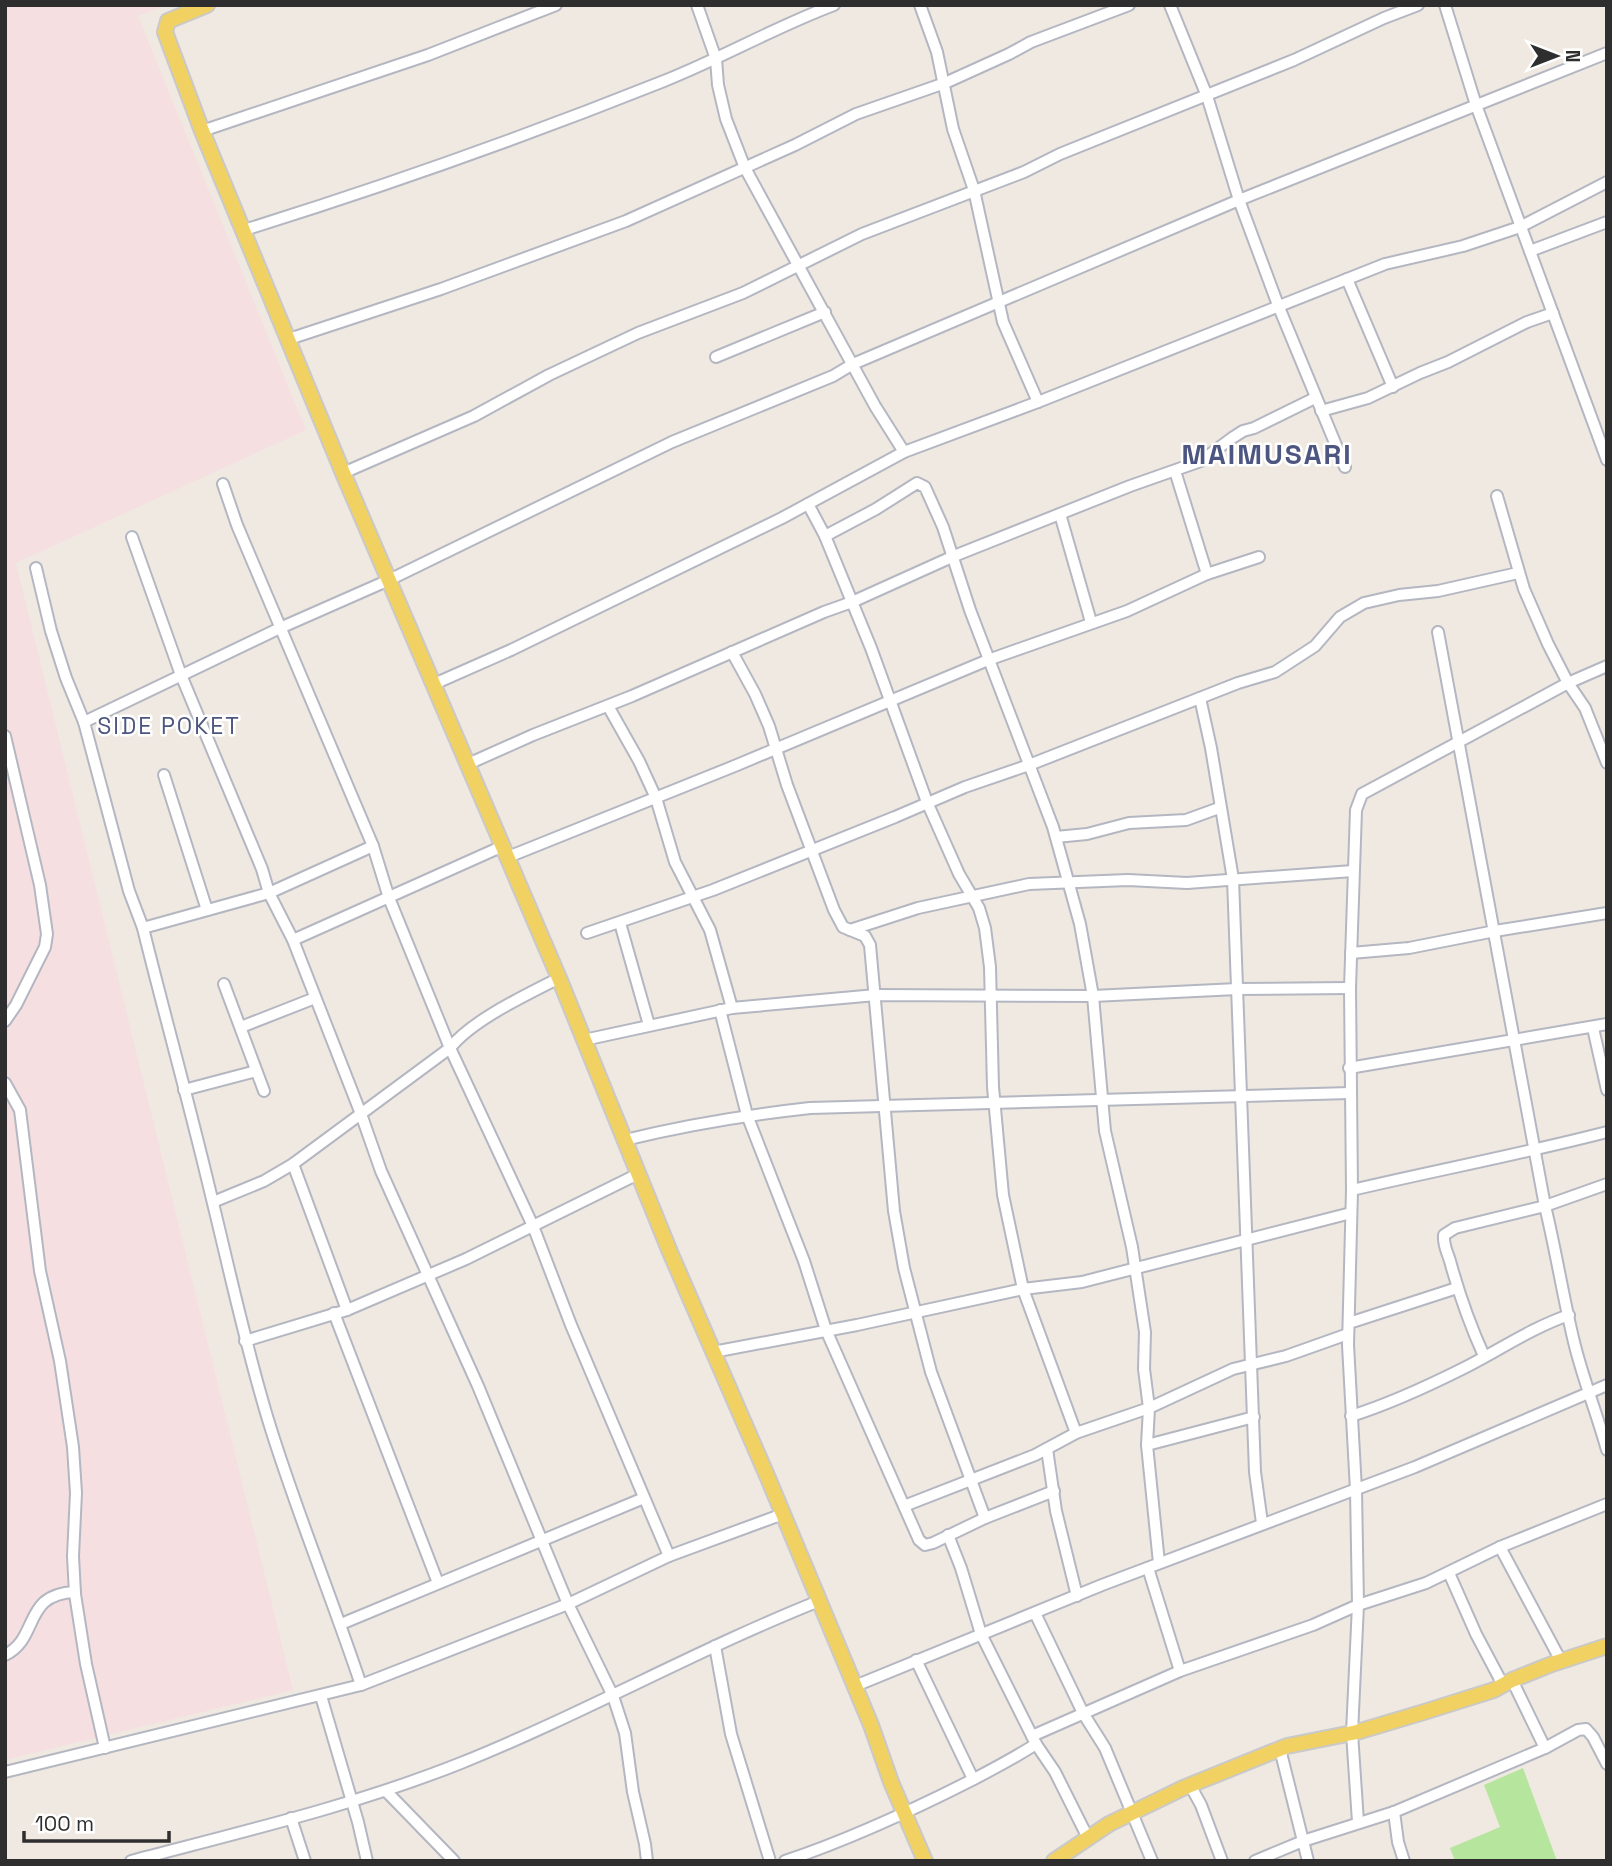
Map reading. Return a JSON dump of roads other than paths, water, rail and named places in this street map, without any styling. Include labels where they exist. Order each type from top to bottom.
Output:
[{"type":"main road","points":[[207,5],[168,21],[165,32],[202,131],[343,473],[559,978],[638,1174],[855,1686],[925,1861]]},
{"type":"main road","points":[[1054,1861],[1109,1824],[1133,1812],[1190,1785],[1280,1749],[1352,1733],[1494,1690],[1561,1661],[1607,1646]]},
{"type":"street","points":[[202,131],[428,55],[556,5]]},
{"type":"street","points":[[697,5],[716,59],[726,119],[745,168],[798,268],[904,452]]},
{"type":"street","points":[[244,230],[356,195],[526,134],[716,59],[780,26],[834,5]]},
{"type":"street","points":[[920,5],[937,52],[953,129],[974,190],[1003,322],[1038,402]]},
{"type":"street","points":[[289,339],[428,293],[626,221],[745,168],[856,114],[945,83],[1031,42],[1129,5]]},
{"type":"street","points":[[1170,5],[1207,96],[1239,200],[1278,305],[1345,467]]},
{"type":"street","points":[[343,473],[474,416],[549,375],[638,334],[743,293],[798,268],[863,234],[1014,176],[1060,154],[1294,60],[1418,5]]},
{"type":"street","points":[[1445,5],[1476,106],[1607,460]]},
{"type":"street","points":[[83,722],[280,628],[389,580],[672,442],[833,376],[853,364],[1239,200],[1607,53]]},
{"type":"street","points":[[434,684],[544,634],[808,504],[904,452],[1038,402],[1385,264],[1463,246],[1520,227],[1607,182]]},
{"type":"street","points":[[1530,251],[1607,222]]},
{"type":"street","points":[[1347,279],[1393,387]]},
{"type":"street","points":[[716,357],[825,312]]},
{"type":"street","points":[[1321,411],[1367,398],[1448,362],[1527,322],[1553,313]]},
{"type":"street","points":[[468,764],[824,611],[852,602],[954,556],[1130,486],[1201,461],[1243,431],[1315,398]]},
{"type":"street","points":[[1175,471],[1207,574]]},
{"type":"street","points":[[825,536],[917,483],[925,487],[954,556],[988,660],[1056,837],[1080,924],[1093,996],[1105,1131],[1136,1269],[1144,1332],[1144,1369],[1149,1408],[1147,1445],[1159,1563]]},
{"type":"street","points":[[223,485],[280,628],[322,721],[373,846],[389,898],[450,1048],[533,1226],[571,1325],[669,1556]]},
{"type":"street","points":[[1497,496],[1518,573],[1548,644],[1585,708],[1607,763]]},
{"type":"street","points":[[808,504],[825,536],[852,602],[927,802],[959,874],[979,908],[985,928],[990,967],[995,1102],[1003,1195],[1023,1289],[1076,1433]]},
{"type":"street","points":[[1059,514],[1091,622]]},
{"type":"street","points":[[132,537],[181,675],[262,869],[269,892],[293,940],[381,1171],[478,1386],[568,1604],[613,1696],[625,1733],[633,1792],[647,1861]]},
{"type":"street","points":[[293,940],[505,851],[656,797],[988,660],[1127,611],[1207,574],[1259,557]]},
{"type":"street","points":[[36,568],[55,643],[83,722],[129,891],[142,928],[213,1202],[245,1341],[270,1427],[311,1550],[341,1624],[361,1685]]},
{"type":"street","points":[[587,933],[692,898],[927,802],[1238,683],[1275,672],[1315,646],[1340,617],[1364,603],[1399,595],[1438,591],[1518,573]]},
{"type":"street","points":[[1438,632],[1545,1206],[1587,1392],[1607,1450]]},
{"type":"street","points":[[732,652],[755,694],[822,884],[839,921],[849,930],[865,936],[870,945],[894,1211],[914,1311],[931,1372],[985,1518]]},
{"type":"street","points":[[1358,1822],[1352,1733],[1358,1605],[1349,1328],[1352,1190],[1350,988],[1356,810],[1362,794],[1568,682],[1607,666]]},
{"type":"street","points":[[1199,698],[1233,879],[1255,1472],[1262,1523]]},
{"type":"street","points":[[608,706],[656,797],[675,862],[710,930],[732,1007]]},
{"type":"street","points":[[5,736],[40,885],[47,934],[45,947],[5,1021]]},
{"type":"street","points":[[164,775],[206,910]]},
{"type":"street","points":[[1056,837],[1087,834],[1129,823],[1186,820],[1219,808]]},
{"type":"street","points":[[142,928],[269,892],[373,846]]},
{"type":"street","points":[[849,930],[918,908],[1029,884],[1128,880],[1187,883],[1353,871]]},
{"type":"street","points":[[1351,953],[1409,948],[1495,930],[1607,913]]},
{"type":"street","points":[[620,922],[649,1025]]},
{"type":"street","points":[[213,1202],[264,1181],[293,1164],[450,1048],[461,1034],[559,978]]},
{"type":"street","points":[[224,984],[264,1091]]},
{"type":"street","points":[[584,1040],[732,1007],[876,995],[1093,996],[1237,989],[1350,988]]},
{"type":"street","points":[[241,1027],[315,998]]},
{"type":"street","points":[[720,1010],[747,1115],[804,1261],[826,1330],[919,1540],[925,1545],[1054,1491]]},
{"type":"street","points":[[1349,1068],[1607,1024]]},
{"type":"street","points":[[1592,1028],[1607,1090]]},
{"type":"street","points":[[184,1090],[256,1071]]},
{"type":"street","points":[[5,1083],[20,1110],[40,1271],[60,1361],[73,1447],[76,1493],[73,1556],[75,1592],[86,1664],[104,1748]]},
{"type":"street","points":[[625,1140],[747,1115],[810,1108],[1350,1093]]},
{"type":"street","points":[[1352,1190],[1429,1171],[1535,1151],[1607,1132]]},
{"type":"street","points":[[293,1164],[347,1310]]},
{"type":"street","points":[[245,1341],[347,1310],[533,1226],[638,1174]]},
{"type":"street","points":[[1484,1356],[1457,1288],[1443,1244],[1444,1235],[1472,1223],[1545,1206],[1607,1184]]},
{"type":"street","points":[[713,1352],[1023,1289],[1082,1282],[1351,1213]]},
{"type":"street","points":[[904,1506],[1047,1449],[1076,1433],[1149,1408],[1233,1369],[1286,1356],[1349,1328],[1457,1288]]},
{"type":"street","points":[[334,1313],[438,1583]]},
{"type":"street","points":[[1351,1416],[1391,1403],[1464,1368],[1547,1323],[1569,1315]]},
{"type":"street","points":[[855,1686],[1159,1563],[1356,1490],[1607,1385]]},
{"type":"street","points":[[1147,1445],[1254,1417]]},
{"type":"street","points":[[1047,1449],[1056,1511],[1077,1596]]},
{"type":"street","points":[[341,1624],[645,1498]]},
{"type":"street","points":[[785,1861],[870,1829],[952,1792],[1008,1763],[1034,1740],[1083,1713],[1180,1671],[1313,1625],[1358,1605],[1426,1583],[1500,1547],[1607,1504]]},
{"type":"street","points":[[5,1772],[361,1685],[568,1604],[669,1556],[783,1514]]},
{"type":"street","points":[[948,1535],[981,1634],[1034,1740],[1055,1772],[1088,1838]]},
{"type":"street","points":[[1500,1547],[1561,1661]]},
{"type":"street","points":[[1148,1568],[1180,1671]]},
{"type":"street","points":[[1449,1573],[1476,1634],[1508,1682],[1545,1748]]},
{"type":"street","points":[[5,1655],[15,1650],[36,1610],[48,1599],[59,1592],[75,1592]]},
{"type":"street","points":[[131,1861],[154,1858],[386,1791],[507,1744],[715,1646],[819,1601]]},
{"type":"street","points":[[1035,1612],[1083,1713],[1105,1748],[1152,1861]]},
{"type":"street","points":[[715,1646],[731,1734],[770,1861]]},
{"type":"street","points":[[916,1660],[973,1779]]},
{"type":"street","points":[[321,1696],[366,1861]]},
{"type":"street","points":[[1255,1861],[1303,1841],[1394,1812],[1545,1748],[1578,1730],[1586,1729],[1593,1737],[1607,1764]]},
{"type":"street","points":[[1280,1749],[1308,1861]]},
{"type":"street","points":[[1190,1785],[1201,1805],[1222,1861]]},
{"type":"street","points":[[386,1791],[454,1861]]},
{"type":"street","points":[[1394,1812],[1404,1861]]},
{"type":"street","points":[[292,1818],[305,1861]]},
{"type":"district","name":"MAIMUSARI","points":[[1267,454]]},
{"type":"district","name":"SIDE POKET","points":[[169,726]]}]
